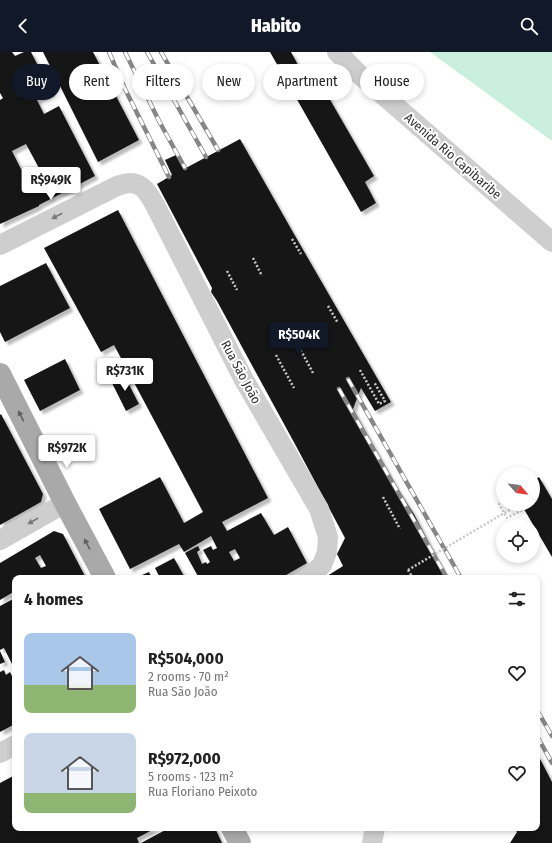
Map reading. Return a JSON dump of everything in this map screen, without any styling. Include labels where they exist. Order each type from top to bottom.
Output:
[{"type":"main road","points":[[0,374],[65,503],[103,575]]},
{"type":"main road","points":[[234,831],[240,843]]},
{"type":"street","name":"Avenida Rio Capibaribe","points":[[337,52],[360,75],[552,242]]},
{"type":"street","name":"Rua São João","points":[[0,245],[117,186],[130,183],[146,189],[243,378],[319,508],[328,537],[327,552],[322,565],[310,575]]},
{"type":"street","points":[[0,540],[65,503]]},
{"type":"street","points":[[0,753],[12,747]]},
{"type":"street","points":[[372,843],[374,831]]},
{"type":"path","points":[[292,239],[301,254]]},
{"type":"path","points":[[253,258],[262,276]]},
{"type":"path","points":[[227,272],[237,290]]},
{"type":"path","points":[[328,306],[338,323]]},
{"type":"path","points":[[297,343],[313,373]]},
{"type":"path","points":[[276,355],[294,388]]},
{"type":"path","points":[[360,370],[379,404],[385,401],[374,382]]},
{"type":"path","points":[[383,496],[400,529]]},
{"type":"path","points":[[503,511],[507,518],[520,511]]},
{"type":"path","points":[[411,575],[408,570],[505,511]]},
{"type":"shaded area","points":[[430,52],[552,52],[552,141]]},
{"type":"building","points":[[0,52],[12,52],[15,56],[24,52],[31,52],[37,64],[12,64],[12,100],[37,100],[44,114],[59,106],[95,176],[39,206],[0,224],[0,100],[3,98],[0,93]],"holes":[[[26,144],[47,183],[32,191],[12,151]]]},
{"type":"building","points":[[43,52],[93,52],[99,64],[69,64],[69,100],[118,100],[139,140],[98,162],[61,88],[61,64],[49,64]]},
{"type":"building","points":[[270,52],[291,52],[298,64],[277,64]]},
{"type":"building","points":[[297,100],[330,100],[374,176],[365,182],[376,203],[361,212]]},
{"type":"building","points":[[240,139],[391,402],[375,411],[361,388],[353,409],[397,488],[414,514],[445,575],[329,575],[343,566],[337,554],[345,538],[211,292],[212,288],[157,184],[172,175],[165,160],[176,155],[184,169]]},
{"type":"building","points":[[118,210],[268,498],[222,522],[227,531],[261,513],[274,535],[288,527],[307,563],[286,575],[197,575],[185,553],[198,546],[200,550],[197,552],[202,564],[206,562],[207,564],[210,562],[203,550],[211,546],[213,550],[217,548],[211,536],[184,552],[179,544],[130,569],[99,509],[160,477],[184,523],[203,512],[114,345],[101,352],[44,248]],"holes":[[[235,549],[240,558],[234,561],[229,552]]]},
{"type":"building","points":[[46,263],[70,308],[5,342],[0,332],[0,286]]},
{"type":"building","points":[[65,359],[80,390],[40,411],[24,380]]},
{"type":"building","points":[[123,373],[139,404],[126,411],[110,379]]},
{"type":"building","points":[[1,414],[43,494],[41,502],[0,525],[0,415]]},
{"type":"building","points":[[540,479],[552,499],[552,557],[540,536],[540,519],[530,519],[525,511],[540,511]]},
{"type":"building","points":[[54,531],[63,534],[84,575],[12,575],[12,593],[0,600],[0,563]],"holes":[[[40,555],[46,566],[41,568],[35,558]]]},
{"type":"building","points":[[174,558],[183,575],[158,575],[155,568]]},
{"type":"building","points":[[149,572],[150,575],[142,575]]},
{"type":"building","points":[[12,600],[12,664],[4,648],[0,650],[0,606]]},
{"type":"building","points":[[0,651],[5,662],[0,664]]},
{"type":"building","points":[[4,670],[6,675],[10,672],[12,676],[12,726],[0,732],[0,672]]},
{"type":"building","points":[[540,759],[552,782],[552,843],[510,843],[516,831],[540,831]]},
{"type":"building","points":[[12,777],[12,831],[150,831],[137,838],[139,843],[0,843],[0,783]]},
{"type":"building","points":[[163,831],[216,831],[222,843],[141,843]]},
{"type":"railway","points":[[109,52],[125,89],[169,177]]},
{"type":"railway","points":[[125,52],[159,121],[185,168]]},
{"type":"railway","points":[[147,52],[206,157]]},
{"type":"railway","points":[[161,52],[218,150]]},
{"type":"railway","points":[[348,379],[459,575]]},
{"type":"railway","points":[[339,389],[445,575]]},
{"type":"railway","points":[[540,715],[552,736]]},
{"type":"railway","points":[[540,741],[552,763]]}]
